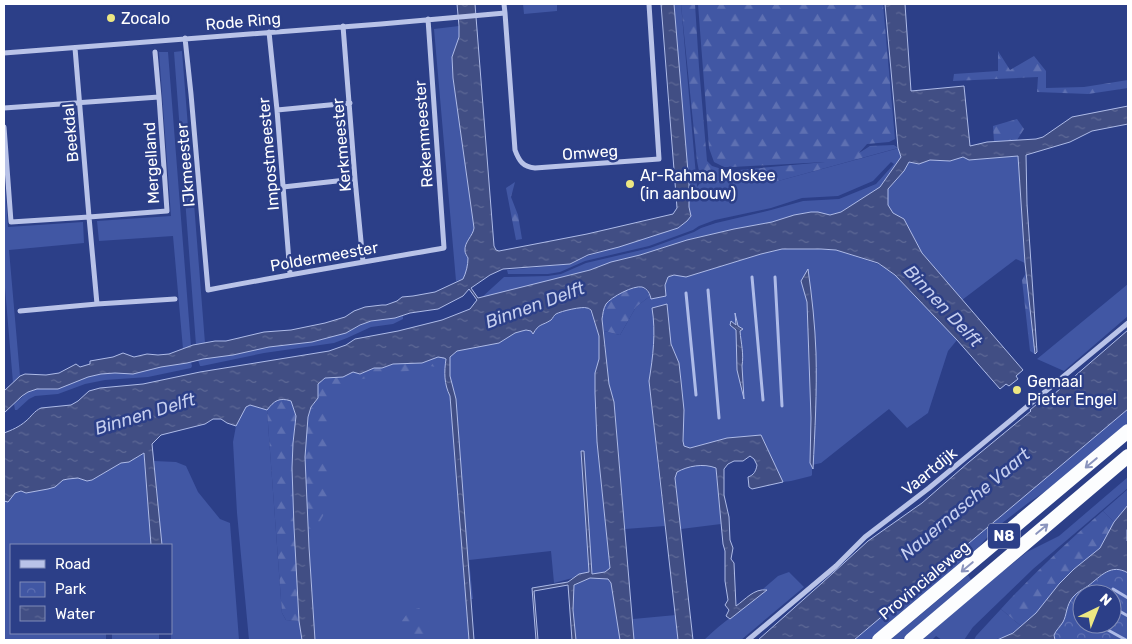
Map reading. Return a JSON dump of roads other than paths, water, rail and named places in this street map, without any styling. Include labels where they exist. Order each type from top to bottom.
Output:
[{"type":"highway","name":"Provincialeweg","points":[[879,640],[1128,431]]},
{"type":"highway","name":"N8","points":[[911,640],[1128,456]]},
{"type":"street","points":[[504,4],[505,12]]},
{"type":"street","name":"Omweg","points":[[505,12],[514,150],[521,163],[527,167],[535,168],[659,159],[649,4]]},
{"type":"street","name":"Rode Ring","points":[[4,53],[505,12]]},
{"type":"street","name":"Rekenmeester","points":[[428,19],[444,248]]},
{"type":"street","name":"Kerkmeester","points":[[344,26],[364,262]]},
{"type":"street","name":"Impostmeester","points":[[269,32],[290,274]]},
{"type":"street","name":"IJkmeester","points":[[185,38],[208,290]]},
{"type":"street","name":"Beekdal","points":[[75,48],[97,304]]},
{"type":"street","name":"Mergelland","points":[[89,216],[167,211],[155,52]]},
{"type":"street","name":"Mergelland","points":[[4,108],[159,97]]},
{"type":"street","points":[[277,110],[350,103]]},
{"type":"street","points":[[4,127],[11,222],[89,216]]},
{"type":"street","points":[[283,187],[356,179]]},
{"type":"street","name":"Poldermeester","points":[[208,290],[444,248]]},
{"type":"street","points":[[20,311],[175,299]]},
{"type":"street","name":"Vaartdijk","points":[[748,640],[836,566],[865,537],[929,488],[1128,323]]},
{"type":"water","name":"Binnen Delft","points":[[457,4],[475,4],[494,246],[496,250],[499,251],[587,234],[673,214],[677,208],[661,4],[674,4],[689,184],[691,216],[678,228],[588,255],[570,264],[503,269],[471,288],[478,298],[590,270],[687,240],[772,222],[794,215],[818,212],[830,215],[841,212],[880,187],[901,157],[898,148],[885,4],[905,4],[911,91],[964,86],[970,146],[987,142],[1036,139],[1043,137],[1072,117],[1128,106],[1128,124],[1092,131],[1070,142],[1026,155],[1027,204],[1037,352],[1035,354],[1025,263],[1018,156],[969,160],[963,157],[950,161],[930,160],[919,164],[909,162],[904,171],[888,189],[888,205],[893,213],[904,219],[922,253],[1023,370],[1016,376],[1018,379],[1009,386],[1006,384],[1000,389],[957,340],[895,275],[878,263],[836,250],[782,249],[686,277],[674,275],[668,277],[665,285],[666,296],[651,299],[647,290],[638,287],[623,292],[606,304],[602,319],[609,384],[614,402],[634,640],[620,640],[611,583],[608,579],[590,578],[574,585],[573,610],[576,640],[572,640],[568,585],[534,591],[538,640],[536,640],[532,588],[568,582],[579,574],[589,572],[581,451],[584,451],[592,574],[605,572],[610,568],[597,442],[595,373],[599,359],[599,336],[591,310],[588,308],[572,309],[556,314],[551,320],[539,326],[533,334],[531,331],[522,331],[499,343],[457,351],[450,357],[450,376],[456,399],[474,640],[469,640],[450,396],[445,373],[446,359],[444,358],[438,357],[422,363],[393,364],[382,368],[374,368],[360,374],[353,372],[343,377],[325,378],[318,384],[318,398],[311,407],[308,417],[305,457],[315,640],[302,640],[299,621],[292,468],[296,416],[291,401],[283,399],[277,401],[267,410],[250,405],[246,407],[236,426],[221,419],[213,419],[205,424],[161,435],[152,444],[162,544],[151,544],[144,453],[129,462],[121,463],[92,480],[87,481],[78,478],[63,480],[55,487],[26,493],[21,491],[15,493],[8,502],[4,501],[4,433],[21,425],[41,408],[71,405],[89,391],[100,388],[143,384],[200,372],[329,351],[346,345],[355,339],[442,320],[470,309],[477,300],[469,289],[463,296],[438,309],[371,321],[346,333],[312,342],[269,347],[133,374],[101,374],[58,389],[37,389],[22,396],[4,413],[4,391],[20,376],[25,374],[46,375],[59,373],[76,364],[80,367],[90,364],[90,361],[113,357],[123,353],[134,357],[147,354],[169,354],[193,345],[325,323],[345,317],[365,307],[386,305],[402,297],[435,292],[463,279],[468,261],[465,248],[474,228],[453,78],[452,57],[459,37]]},
{"type":"water","points":[[808,269],[816,353],[813,469],[810,463],[811,418],[807,302],[801,281]]},
{"type":"water","points":[[667,304],[671,344],[679,363],[684,410],[684,446],[690,448],[727,438],[761,435],[783,482],[752,489],[749,487],[748,477],[752,475],[757,465],[750,456],[743,461],[734,461],[728,464],[724,469],[724,495],[729,517],[730,540],[733,548],[731,559],[734,563],[736,606],[750,595],[758,591],[767,590],[730,619],[726,616],[729,610],[725,605],[728,600],[725,581],[725,551],[716,468],[696,466],[677,472],[675,478],[693,640],[678,640],[649,381],[654,344],[652,308]]},
{"type":"water","points":[[735,313],[738,326],[743,329],[740,331],[743,353],[744,399],[737,370],[736,330],[730,325],[731,321],[736,325]]},
{"type":"water","name":"Nauernasche Vaart","points":[[1128,330],[1128,409],[854,640],[758,640],[868,541],[922,503],[1037,404],[1053,395]]},
{"type":"water","points":[[1128,505],[1128,573],[1116,569],[1106,572],[1091,584],[1072,584],[1072,599],[1063,622],[1054,635],[1055,640],[997,640],[1013,633],[1036,613],[1059,584],[1100,548],[1114,522]]},
{"type":"waterway","points":[[752,277],[763,400]]},
{"type":"waterway","points":[[775,277],[782,406]]},
{"type":"waterway","points":[[708,290],[719,418]]},
{"type":"waterway","points":[[686,293],[696,395]]},
{"type":"waterway","points":[[1122,594],[1128,598]]},
{"type":"waterway","points":[[1122,613],[1128,616]]},
{"type":"waterway","points":[[1115,634],[1126,640]]},
{"type":"place","name":"Zocalo","points":[[111,18]]},
{"type":"place","name":"Ar-Rahma Moskee (in aanbouw)","points":[[630,184]]},
{"type":"place","name":"Gemaal Pieter Engel","points":[[1017,390]]}]
